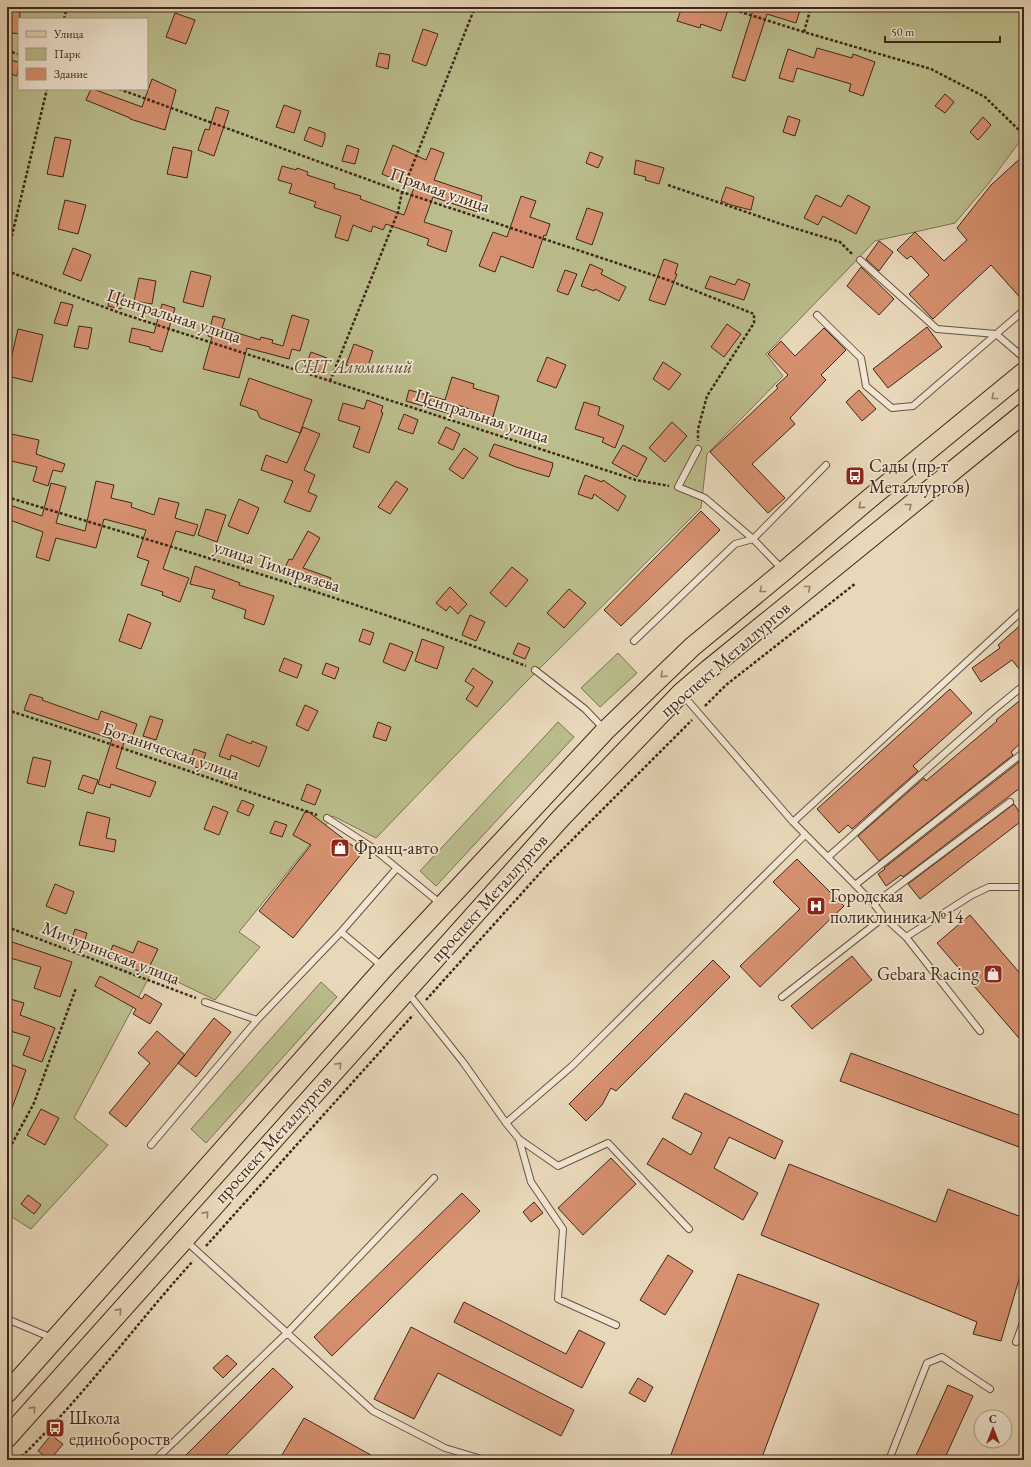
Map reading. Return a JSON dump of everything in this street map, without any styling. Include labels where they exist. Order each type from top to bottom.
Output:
[{"type":"main road","name":"проспект Металлургов","points":[[7,1393],[384,968],[605,731],[692,647],[1024,372]]},
{"type":"main road","name":"проспект Металлургов","points":[[7,1438],[560,819],[681,693],[1024,413]]},
{"type":"lane","points":[[860,260],[937,330],[996,334],[1024,358]]},
{"type":"lane","points":[[817,315],[861,358],[866,386],[892,408],[912,406],[1024,310]]},
{"type":"lane","points":[[698,449],[678,487],[705,498],[753,538],[784,572]]},
{"type":"lane","points":[[634,641],[735,544],[753,538],[826,465]]},
{"type":"lane","points":[[793,822],[1024,609]]},
{"type":"lane","points":[[535,670],[585,709],[605,731]]},
{"type":"lane","points":[[828,857],[1024,684]]},
{"type":"lane","points":[[681,693],[793,822],[874,904],[884,917],[906,937],[980,1031]]},
{"type":"lane","points":[[855,885],[1024,752]]},
{"type":"lane","points":[[874,904],[1010,802]]},
{"type":"lane","points":[[327,818],[370,846],[396,869],[442,905]]},
{"type":"lane","points":[[506,1123],[572,1066],[806,835]]},
{"type":"lane","points":[[151,1145],[257,1020],[342,932],[396,869]]},
{"type":"lane","points":[[906,937],[972,895],[989,887],[1019,887],[1024,889]]},
{"type":"lane","points":[[782,997],[884,917]]},
{"type":"lane","points":[[342,932],[384,968]]},
{"type":"lane","points":[[406,990],[463,1062],[519,1139],[558,1166],[608,1143],[689,1229]]},
{"type":"lane","points":[[205,1002],[257,1020]]},
{"type":"lane","points":[[519,1139],[531,1182],[563,1229],[558,1299],[616,1325]]},
{"type":"lane","points":[[155,1460],[287,1333],[434,1178]]},
{"type":"lane","points":[[184,1239],[373,1411],[444,1448],[484,1460]]},
{"type":"lane","points":[[7,1319],[56,1339]]},
{"type":"lane","points":[[1016,1342],[1024,1320]]},
{"type":"lane","points":[[889,1460],[927,1363],[942,1357],[990,1389]]},
{"type":"path","points":[[64,18],[67,7]]},
{"type":"path","points":[[330,381],[398,212],[402,192],[475,7]]},
{"type":"path","points":[[725,7],[931,69],[985,97],[1022,133]]},
{"type":"path","points":[[804,32],[811,7]]},
{"type":"path","points":[[7,51],[18,54]]},
{"type":"path","points":[[7,256],[47,90]]},
{"type":"path","name":"Прямая улица","points":[[122,90],[402,192],[668,280],[754,314],[754,323],[707,396],[698,429],[698,449]]},
{"type":"path","points":[[668,185],[784,225],[840,242],[860,260]]},
{"type":"path","name":"Центральная улица","points":[[7,271],[120,313],[636,480],[678,487]]},
{"type":"path","name":"улица Тимирязева","points":[[7,496],[288,583],[399,620],[535,670]]},
{"type":"path","name":"Ботаническая улица","points":[[7,710],[327,818]]},
{"type":"path","name":"Мичуринская улица","points":[[7,927],[205,1002]]},
{"type":"path","points":[[7,1153],[34,1103],[76,988]]},
{"type":"green space","name":"СНТ Алюминий","points":[[7,7],[1024,7],[1024,136],[989,183],[955,223],[875,241],[766,354],[783,376],[707,454],[701,508],[526,682],[376,838],[333,816],[239,932],[260,947],[215,1000],[153,970],[74,1118],[108,1145],[31,1229],[7,1214]]},
{"type":"green space","points":[[618,653],[637,673],[600,707],[581,688]]},
{"type":"green space","points":[[558,722],[574,737],[436,886],[420,871]]},
{"type":"green space","points":[[321,982],[337,997],[206,1143],[191,1129]]},
{"type":"building","points":[[682,7],[698,11],[698,7],[729,7],[721,31],[701,24],[700,28],[677,21]]},
{"type":"building","points":[[754,7],[801,7],[796,23],[767,14],[745,81],[732,77]]},
{"type":"building","points":[[7,9],[20,11],[20,18],[18,18],[18,34],[7,32]]},
{"type":"building","points":[[175,13],[195,20],[186,44],[166,37]]},
{"type":"building","points":[[423,29],[438,34],[426,66],[412,61]]},
{"type":"building","points":[[817,48],[852,58],[853,54],[875,62],[863,96],[849,91],[851,84],[797,68],[793,82],[779,78],[788,49],[814,58]]},
{"type":"building","points":[[379,53],[390,55],[388,69],[376,66]]},
{"type":"building","points":[[9,60],[18,62],[17,76],[7,73]]},
{"type":"building","points":[[152,79],[176,90],[165,130],[130,119],[86,100],[91,90],[96,90],[142,107]]},
{"type":"building","points":[[945,94],[954,102],[945,113],[935,106]]},
{"type":"building","points":[[284,105],[301,111],[294,133],[276,127]]},
{"type":"building","points":[[216,107],[229,111],[214,156],[198,150],[205,129],[209,130]]},
{"type":"building","points":[[788,116],[800,120],[795,136],[783,132]]},
{"type":"building","points":[[983,117],[991,125],[978,140],[970,132]]},
{"type":"building","points":[[309,127],[325,133],[322,147],[304,140]]},
{"type":"building","points":[[55,137],[71,140],[63,177],[47,174]]},
{"type":"building","points":[[347,145],[359,149],[355,164],[342,161]]},
{"type":"building","points":[[393,145],[426,160],[431,148],[444,153],[434,180],[482,196],[478,212],[433,197],[424,222],[452,231],[446,252],[427,245],[429,239],[386,224],[383,230],[373,226],[371,232],[353,225],[348,241],[335,237],[341,216],[314,207],[316,202],[289,193],[292,184],[278,180],[282,166],[296,170],[297,168],[308,172],[307,175],[335,184],[334,188],[361,196],[360,199],[404,215],[414,188],[382,174]]},
{"type":"building","points":[[173,147],[192,151],[187,178],[167,174]]},
{"type":"building","points":[[590,152],[603,157],[598,168],[586,163]]},
{"type":"building","points":[[1024,155],[1024,302],[991,265],[933,319],[909,294],[929,275],[911,256],[907,259],[897,250],[915,232],[944,261],[967,240],[957,228],[991,185]]},
{"type":"building","points":[[636,160],[664,168],[659,184],[645,180],[646,177],[634,174]]},
{"type":"building","points":[[726,187],[754,197],[751,210],[721,201]]},
{"type":"building","points":[[816,195],[841,207],[848,195],[870,207],[856,234],[823,216],[818,225],[804,218]]},
{"type":"building","points":[[521,196],[536,201],[530,217],[550,224],[546,236],[544,235],[533,268],[501,256],[495,272],[479,266],[493,232],[507,237]]},
{"type":"building","points":[[65,200],[86,205],[78,234],[58,229]]},
{"type":"building","points":[[587,208],[603,213],[592,245],[576,239]]},
{"type":"building","points":[[879,241],[893,252],[879,271],[866,259]]},
{"type":"building","points":[[73,248],[91,255],[81,281],[63,274]]},
{"type":"building","points":[[664,259],[678,264],[675,274],[677,274],[665,305],[649,300]]},
{"type":"building","points":[[590,264],[603,270],[601,274],[626,287],[619,301],[595,289],[594,291],[581,286]]},
{"type":"building","points":[[861,267],[894,299],[879,315],[847,286]]},
{"type":"building","points":[[565,270],[577,274],[568,295],[557,291]]},
{"type":"building","points":[[191,271],[211,276],[203,307],[183,302]]},
{"type":"building","points":[[710,276],[735,285],[738,279],[750,284],[744,300],[705,288]]},
{"type":"building","points":[[139,278],[156,281],[152,304],[134,301]]},
{"type":"building","points":[[111,290],[124,293],[121,309],[108,306]]},
{"type":"building","points":[[61,302],[73,305],[67,326],[54,323]]},
{"type":"building","points":[[162,304],[175,308],[162,352],[150,349],[150,347],[129,342],[132,328],[154,333]]},
{"type":"building","points":[[292,315],[309,320],[300,351],[292,349],[289,359],[247,348],[239,378],[203,369],[212,337],[208,336],[213,316],[225,319],[222,328],[260,340],[261,337],[273,340],[272,343],[283,346]]},
{"type":"building","points":[[727,324],[741,334],[724,357],[711,347]]},
{"type":"building","points":[[79,326],[92,328],[88,349],[74,347]]},
{"type":"building","points":[[927,327],[942,347],[888,388],[873,369]]},
{"type":"building","points":[[824,328],[846,350],[821,375],[826,380],[790,418],[795,424],[752,464],[785,498],[768,513],[710,452],[778,388],[776,386],[788,375],[768,354],[781,341],[795,356]]},
{"type":"building","points":[[18,329],[43,335],[32,382],[7,376]]},
{"type":"building","points":[[354,344],[373,351],[366,372],[346,365]]},
{"type":"building","points":[[311,352],[327,358],[322,373],[305,367]]},
{"type":"building","points":[[547,357],[566,365],[556,388],[537,381]]},
{"type":"building","points":[[663,362],[681,374],[669,390],[653,379]]},
{"type":"building","points":[[452,377],[474,384],[473,388],[499,396],[493,417],[458,405],[454,415],[406,401],[409,390],[445,400]]},
{"type":"building","points":[[249,378],[312,400],[300,433],[260,418],[257,411],[240,405]]},
{"type":"building","points":[[859,390],[876,409],[862,421],[846,402]]},
{"type":"building","points":[[367,400],[383,406],[381,412],[383,413],[369,453],[353,447],[360,427],[338,420],[343,403],[364,409]]},
{"type":"building","points":[[584,402],[600,407],[598,415],[624,426],[615,448],[602,442],[604,438],[575,429]]},
{"type":"building","points":[[404,414],[418,420],[413,434],[398,429]]},
{"type":"building","points":[[672,422],[687,436],[665,462],[649,448]]},
{"type":"building","points":[[303,427],[320,434],[304,470],[315,475],[308,492],[317,496],[310,512],[284,502],[293,481],[261,470],[266,455],[287,463]]},
{"type":"building","points":[[446,427],[460,434],[453,450],[438,443]]},
{"type":"building","points":[[7,433],[39,440],[36,454],[65,464],[62,472],[53,470],[48,486],[33,481],[37,467],[7,460]]},
{"type":"building","points":[[494,444],[553,463],[549,477],[516,467],[489,456]]},
{"type":"building","points":[[623,445],[647,458],[637,477],[612,463]]},
{"type":"building","points":[[464,448],[478,458],[463,479],[449,469]]},
{"type":"building","points":[[585,475],[602,482],[603,480],[626,496],[618,511],[594,494],[592,499],[578,494]]},
{"type":"building","points":[[96,481],[114,485],[111,498],[132,503],[131,507],[154,515],[159,498],[179,503],[175,518],[198,525],[194,536],[176,531],[163,569],[189,578],[180,602],[162,595],[163,592],[141,585],[149,561],[137,557],[146,530],[104,519],[96,548],[56,538],[49,561],[36,557],[43,532],[7,519],[7,504],[42,516],[51,483],[66,487],[56,523],[85,531]]},
{"type":"building","points":[[396,481],[408,489],[390,514],[378,507]]},
{"type":"building","points":[[239,499],[259,508],[248,534],[228,526]]},
{"type":"building","points":[[206,509],[226,515],[217,542],[198,535]]},
{"type":"building","points":[[701,511],[720,530],[621,626],[604,610]]},
{"type":"building","points":[[308,531],[320,538],[303,568],[331,578],[326,589],[282,574],[289,559],[292,560]]},
{"type":"building","points":[[195,566],[240,583],[239,585],[274,596],[264,625],[244,618],[246,610],[212,598],[215,590],[190,584]]},
{"type":"building","points":[[512,567],[528,580],[506,607],[490,593]]},
{"type":"building","points":[[450,587],[467,604],[458,614],[450,606],[446,611],[436,603]]},
{"type":"building","points":[[569,589],[586,603],[564,628],[547,613]]},
{"type":"building","points":[[128,614],[151,623],[141,649],[119,641]]},
{"type":"building","points":[[470,615],[485,622],[476,641],[462,635]]},
{"type":"building","points":[[1024,622],[1024,675],[1012,660],[981,682],[972,668],[1000,648],[998,645]]},
{"type":"building","points":[[363,629],[374,633],[370,645],[359,641]]},
{"type":"building","points":[[422,639],[444,647],[437,669],[415,661]]},
{"type":"building","points":[[390,643],[413,652],[405,671],[383,662]]},
{"type":"building","points":[[518,643],[530,648],[525,659],[513,654]]},
{"type":"building","points":[[284,658],[302,665],[297,678],[279,671]]},
{"type":"building","points":[[326,663],[339,668],[335,679],[322,674]]},
{"type":"building","points":[[473,668],[493,682],[477,707],[466,699],[474,687],[465,681]]},
{"type":"building","points":[[950,689],[972,713],[913,766],[918,771],[852,829],[848,825],[839,833],[817,809]]},
{"type":"building","points":[[30,694],[43,698],[42,700],[98,720],[101,711],[137,724],[130,744],[124,742],[116,768],[156,782],[150,797],[111,784],[110,788],[98,784],[112,739],[24,710]]},
{"type":"building","points":[[1024,697],[1024,740],[1011,752],[1013,755],[879,861],[858,836],[924,778],[926,781]]},
{"type":"building","points":[[305,705],[318,711],[308,731],[296,725]]},
{"type":"building","points":[[150,716],[163,720],[156,740],[143,736]]},
{"type":"building","points":[[378,722],[391,727],[386,741],[373,737]]},
{"type":"building","points":[[227,734],[251,744],[252,741],[267,747],[259,767],[231,755],[230,760],[219,756]]},
{"type":"building","points":[[194,749],[206,753],[200,769],[189,764]]},
{"type":"building","points":[[33,757],[51,761],[45,787],[27,783]]},
{"type":"building","points":[[1019,762],[1024,769],[1024,785],[903,877],[901,875],[886,886],[878,874],[885,869],[884,868]]},
{"type":"building","points":[[83,775],[98,780],[93,794],[78,789]]},
{"type":"building","points":[[307,784],[321,790],[315,805],[301,800]]},
{"type":"building","points":[[242,800],[254,805],[249,816],[237,811]]},
{"type":"building","points":[[1014,804],[1024,819],[920,899],[908,884]]},
{"type":"building","points":[[213,806],[228,812],[219,835],[204,829]]},
{"type":"building","points":[[306,810],[362,853],[293,938],[259,911],[311,845],[293,835]]},
{"type":"building","points":[[87,812],[110,818],[106,838],[116,840],[114,852],[79,845]]},
{"type":"building","points":[[275,821],[287,825],[282,837],[270,833]]},
{"type":"building","points":[[797,859],[844,906],[760,987],[740,966],[800,909],[773,882]]},
{"type":"building","points":[[55,884],[74,892],[66,914],[46,906]]},
{"type":"building","points":[[970,915],[1024,978],[1024,1044],[937,943]]},
{"type":"building","points":[[75,929],[87,933],[83,946],[71,941]]},
{"type":"building","points":[[9,941],[72,962],[60,997],[34,988],[41,967],[7,957]]},
{"type":"building","points":[[138,941],[158,949],[146,974],[108,958],[113,945],[133,953]]},
{"type":"building","points":[[852,956],[872,980],[812,1029],[791,1006]]},
{"type":"building","points":[[713,960],[730,977],[616,1091],[611,1088],[602,1105],[586,1121],[569,1104]]},
{"type":"building","points":[[100,976],[142,999],[145,994],[162,1004],[150,1024],[133,1014],[136,1009],[95,986]]},
{"type":"building","points":[[7,998],[24,1003],[20,1015],[55,1028],[42,1062],[23,1055],[30,1037],[7,1030]]},
{"type":"building","points":[[214,1018],[231,1032],[196,1077],[178,1063]]},
{"type":"building","points":[[157,1031],[185,1055],[126,1127],[109,1113],[150,1063],[138,1053]]},
{"type":"building","points":[[851,1053],[1024,1117],[1024,1133],[1019,1147],[840,1081]]},
{"type":"building","points":[[7,1063],[26,1070],[8,1119],[7,1119]]},
{"type":"building","points":[[685,1093],[783,1141],[775,1159],[729,1137],[714,1168],[758,1193],[743,1220],[647,1164],[663,1138],[691,1155],[702,1133],[672,1118]]},
{"type":"building","points":[[41,1109],[59,1118],[45,1145],[27,1135]]},
{"type":"building","points":[[611,1158],[636,1184],[583,1235],[558,1208]]},
{"type":"building","points":[[789,1164],[936,1222],[948,1189],[1024,1218],[1024,1262],[1001,1341],[973,1334],[977,1322],[761,1235]]},
{"type":"building","points":[[462,1193],[480,1211],[332,1356],[314,1337]]},
{"type":"building","points":[[28,1195],[41,1205],[34,1214],[21,1204]]},
{"type":"building","points":[[534,1202],[543,1213],[531,1222],[523,1212]]},
{"type":"building","points":[[668,1255],[693,1271],[665,1315],[640,1300]]},
{"type":"building","points":[[738,1274],[819,1304],[761,1460],[669,1460]]},
{"type":"building","points":[[464,1302],[566,1354],[579,1330],[605,1343],[582,1388],[454,1322]]},
{"type":"building","points":[[411,1327],[574,1410],[561,1436],[438,1373],[414,1419],[374,1399]]},
{"type":"building","points":[[227,1355],[237,1364],[223,1378],[213,1368]]},
{"type":"building","points":[[273,1368],[293,1387],[221,1460],[181,1460]]},
{"type":"building","points":[[638,1378],[653,1387],[645,1402],[629,1393]]},
{"type":"building","points":[[948,1385],[973,1396],[944,1460],[914,1460]]},
{"type":"building","points":[[304,1418],[380,1460],[279,1460]]},
{"type":"building","points":[[51,1435],[63,1444],[50,1460],[38,1451]]},
{"type":"place","name":"Сады (пр-т Металлургов)","points":[[855,476]]},
{"type":"place","name":"Франц-авто","points":[[340,848]]},
{"type":"place","name":"Городская поликлиника №14","points":[[816,906]]},
{"type":"place","name":"Gebara Racing","points":[[993,974]]},
{"type":"place","name":"Школа единобороств","points":[[55,1428]]}]
